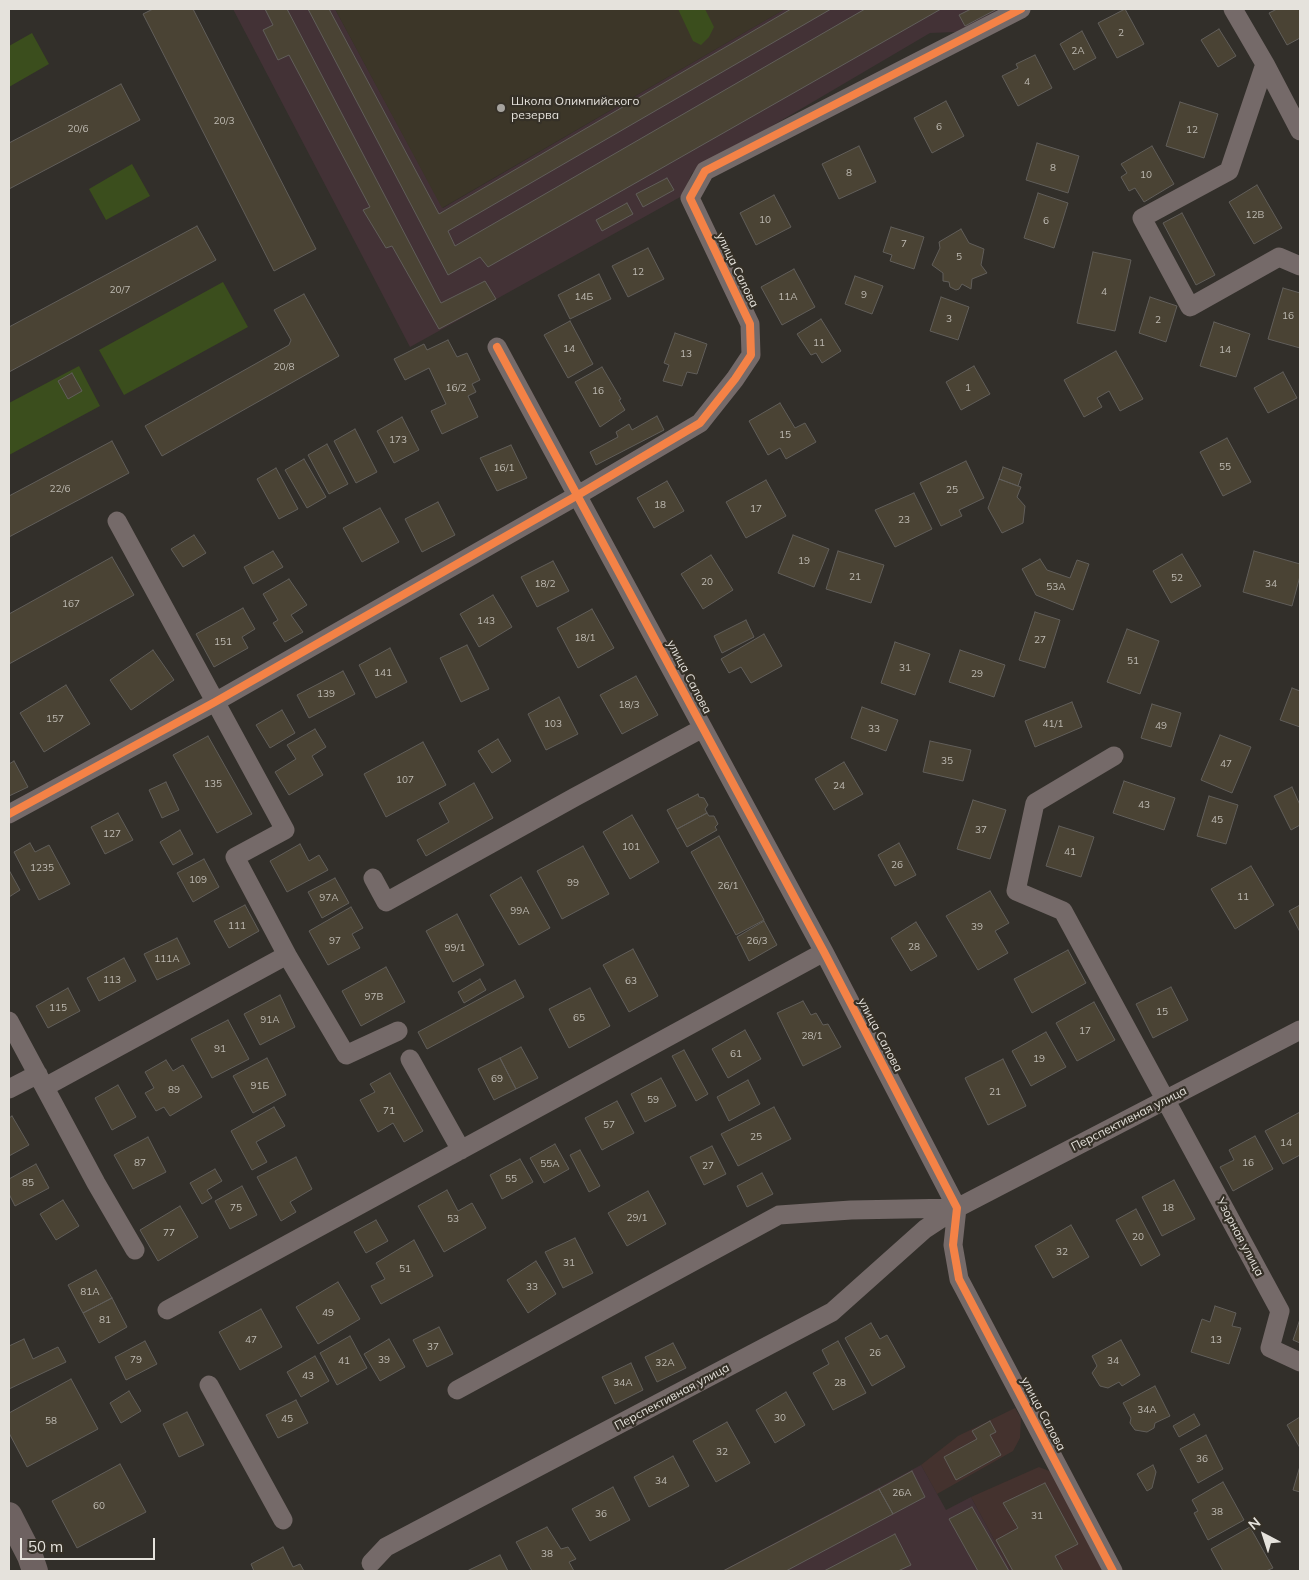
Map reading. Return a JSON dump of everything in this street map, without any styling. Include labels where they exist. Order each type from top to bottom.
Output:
[{"type":"street","name":"улица Салова","points":[[1021,9],[705,170],[690,198],[750,324],[751,355],[735,379],[700,423],[578,496],[824,952],[957,1208],[953,1245],[959,1279],[1113,1571]]},
{"type":"street","points":[[1233,9],[1265,64],[1300,131]]},
{"type":"street","points":[[1265,64],[1229,171],[1142,218],[1190,307],[1279,257],[1300,266]]},
{"type":"street","points":[[9,814],[215,702],[578,496],[497,347]]},
{"type":"street","points":[[117,521],[285,830],[235,857],[287,955],[346,1055],[398,1030]]},
{"type":"street","points":[[373,878],[386,902],[703,728]]},
{"type":"street","points":[[1114,756],[1035,803],[1016,890],[1063,911],[1166,1099]]},
{"type":"street","points":[[167,1310],[824,952]]},
{"type":"street","points":[[9,1089],[42,1080],[287,955]]},
{"type":"street","points":[[9,1021],[96,1183],[135,1250]]},
{"type":"street","name":"Перспективная улица","points":[[371,1563],[386,1547],[832,1312],[925,1230],[957,1208],[1300,1030]]},
{"type":"street","points":[[410,1059],[460,1150]]},
{"type":"street","name":"Узорная улица","points":[[1166,1099],[1280,1310],[1270,1348],[1300,1362]]},
{"type":"street","name":"Перспективная улица","points":[[457,1390],[780,1216],[851,1210],[957,1208]]},
{"type":"street","points":[[209,1386],[283,1520]]},
{"type":"street","points":[[9,1515],[30,1556],[35,1571]]},
{"type":"shaded area","points":[[233,9],[335,9],[443,208],[785,9],[1000,9],[956,32],[930,33],[692,173],[682,196],[410,347]]},
{"type":"shaded area","name":"Школа Олимпийского резерва","points":[[335,9],[785,9],[442,208]]},
{"type":"shaded area","points":[[1015,1408],[1021,1418],[1020,1438],[1013,1451],[937,1494],[921,1465],[958,1436]]},
{"type":"shaded area","points":[[921,1465],[946,1510],[971,1497],[1011,1571],[722,1571]]},
{"type":"shaded area","points":[[1039,1467],[1052,1472],[1106,1571],[1011,1571],[971,1497]]},
{"type":"green space","points":[[678,9],[705,9],[714,27],[709,37],[701,45],[693,41]]},
{"type":"green space","points":[[32,33],[49,64],[9,87],[9,46]]},
{"type":"green space","points":[[132,164],[150,196],[106,220],[89,189]]},
{"type":"green space","points":[[223,282],[248,327],[124,395],[99,350]]},
{"type":"green space","points":[[79,366],[100,406],[9,455],[9,403]]},
{"type":"building","points":[[153,9],[193,9],[316,249],[274,271],[143,14]]},
{"type":"building","points":[[265,9],[287,9],[441,303],[485,281],[496,299],[439,329],[392,246],[386,248],[363,210],[370,207],[289,55],[278,60],[263,30],[273,25]]},
{"type":"building","points":[[308,9],[329,9],[439,214],[791,9],[831,9],[448,231],[455,246],[865,9],[941,9],[488,267],[480,257],[448,275]]},
{"type":"building","points":[[971,9],[997,9],[965,26],[959,15]]},
{"type":"building","points":[[1125,9],[1144,44],[1117,58],[1098,23]]},
{"type":"building","points":[[1277,9],[1300,9],[1300,38],[1287,45],[1269,13]]},
{"type":"building","points":[[1219,29],[1236,56],[1218,67],[1201,40]]},
{"type":"building","points":[[1082,31],[1096,58],[1074,70],[1060,44]]},
{"type":"building","points":[[1035,55],[1052,88],[1018,106],[1002,76],[1018,68],[1016,64]]},
{"type":"building","points":[[121,84],[140,120],[9,189],[9,143]]},
{"type":"building","points":[[946,101],[964,136],[932,153],[914,118]]},
{"type":"building","points":[[1180,102],[1218,114],[1204,158],[1166,146]]},
{"type":"building","points":[[1037,143],[1079,156],[1068,193],[1026,180]]},
{"type":"building","points":[[859,146],[876,182],[839,199],[822,164]]},
{"type":"building","points":[[1152,146],[1174,184],[1144,202],[1135,188],[1129,191],[1121,177],[1127,173],[1121,164]]},
{"type":"building","points":[[667,178],[674,190],[643,207],[636,194]]},
{"type":"building","points":[[1257,185],[1282,228],[1254,244],[1229,202]]},
{"type":"building","points":[[1038,193],[1068,203],[1054,248],[1024,238]]},
{"type":"building","points":[[774,195],[791,227],[756,245],[740,213]]},
{"type":"building","points":[[627,203],[633,214],[602,231],[596,220]]},
{"type":"building","points":[[1182,213],[1215,275],[1196,285],[1163,223]]},
{"type":"building","points":[[197,226],[216,260],[9,372],[9,327]]},
{"type":"building","points":[[891,227],[924,237],[914,269],[890,261],[892,255],[883,252]]},
{"type":"building","points":[[961,229],[969,243],[984,249],[981,265],[987,273],[972,279],[971,289],[962,284],[956,290],[950,287],[949,282],[943,281],[943,273],[932,265],[940,248],[939,242]]},
{"type":"building","points":[[648,248],[664,279],[628,297],[612,266]]},
{"type":"building","points":[[1093,252],[1131,260],[1115,331],[1077,323]]},
{"type":"building","points":[[794,269],[815,307],[782,325],[761,287]]},
{"type":"building","points":[[599,274],[611,299],[570,319],[558,295]]},
{"type":"building","points":[[855,276],[883,286],[872,314],[845,304]]},
{"type":"building","points":[[1283,288],[1300,293],[1300,348],[1268,339]]},
{"type":"building","points":[[304,294],[339,356],[162,456],[145,426],[289,345],[291,340],[274,310]]},
{"type":"building","points":[[941,297],[969,307],[958,340],[930,331]]},
{"type":"building","points":[[1150,297],[1177,306],[1166,342],[1139,333]]},
{"type":"building","points":[[821,319],[841,351],[822,363],[816,353],[811,355],[797,334]]},
{"type":"building","points":[[570,321],[593,364],[568,378],[544,335]]},
{"type":"building","points":[[1214,322],[1250,334],[1236,377],[1200,366]]},
{"type":"building","points":[[675,333],[707,344],[697,374],[687,372],[682,386],[663,381],[669,365],[664,363]]},
{"type":"building","points":[[448,340],[457,357],[467,353],[480,380],[472,384],[476,392],[468,396],[478,417],[442,434],[431,411],[446,404],[429,368],[405,380],[394,359],[424,344],[427,350]]},
{"type":"building","points":[[1116,351],[1143,399],[1120,411],[1109,391],[1097,398],[1102,407],[1084,417],[1064,380]]},
{"type":"building","points":[[974,366],[990,394],[961,410],[946,382]]},
{"type":"building","points":[[602,367],[621,399],[619,400],[625,410],[600,427],[575,382]]},
{"type":"building","points":[[1283,372],[1297,398],[1268,413],[1254,388]]},
{"type":"building","points":[[72,373],[82,391],[68,399],[58,381]]},
{"type":"building","points":[[780,403],[795,428],[805,423],[816,442],[786,459],[780,448],[768,455],[749,421]]},
{"type":"building","points":[[657,416],[664,430],[596,465],[590,452],[618,437],[616,432],[629,424],[632,430]]},
{"type":"building","points":[[402,417],[419,450],[394,463],[377,431]]},
{"type":"building","points":[[355,429],[377,472],[356,483],[334,441]]},
{"type":"building","points":[[1227,438],[1251,482],[1223,496],[1200,452]]},
{"type":"building","points":[[112,441],[129,473],[9,537],[9,496]]},
{"type":"building","points":[[327,444],[348,484],[329,494],[308,455]]},
{"type":"building","points":[[511,445],[527,478],[497,491],[480,458]]},
{"type":"building","points":[[304,459],[326,497],[307,508],[285,470]]},
{"type":"building","points":[[966,461],[984,498],[959,510],[962,516],[941,526],[920,483]]},
{"type":"building","points":[[1003,467],[1022,474],[1018,486],[999,479]]},
{"type":"building","points":[[276,468],[298,509],[279,519],[257,479]]},
{"type":"building","points":[[999,479],[1021,487],[1017,497],[1025,506],[1023,523],[1002,533],[988,508]]},
{"type":"building","points":[[766,480],[786,516],[746,538],[726,502]]},
{"type":"building","points":[[667,481],[684,511],[654,528],[637,498]]},
{"type":"building","points":[[914,493],[932,529],[895,547],[875,510]]},
{"type":"building","points":[[438,502],[455,535],[422,552],[405,519]]},
{"type":"building","points":[[380,508],[399,542],[362,562],[343,528]]},
{"type":"building","points":[[194,535],[206,553],[183,567],[171,549]]},
{"type":"building","points":[[793,535],[829,549],[814,587],[778,573]]},
{"type":"building","points":[[273,551],[283,567],[253,584],[244,567]]},
{"type":"building","points":[[838,551],[884,565],[871,603],[826,589]]},
{"type":"building","points":[[1254,551],[1300,564],[1300,576],[1292,606],[1243,592]]},
{"type":"building","points":[[1182,554],[1201,586],[1171,603],[1153,571]]},
{"type":"building","points":[[711,555],[733,590],[703,609],[681,574]]},
{"type":"building","points":[[112,557],[134,595],[9,664],[9,614]]},
{"type":"building","points":[[1040,559],[1047,570],[1070,578],[1077,560],[1089,564],[1073,610],[1036,595],[1022,569]]},
{"type":"building","points":[[553,561],[569,591],[537,607],[521,577]]},
{"type":"building","points":[[289,579],[307,605],[291,615],[303,632],[285,642],[273,623],[278,620],[263,594]]},
{"type":"building","points":[[493,595],[512,627],[479,647],[460,614]]},
{"type":"building","points":[[243,608],[255,629],[242,637],[248,648],[214,667],[196,634]]},
{"type":"building","points":[[592,609],[614,648],[578,668],[557,628]]},
{"type":"building","points":[[1035,612],[1060,620],[1045,668],[1019,660]]},
{"type":"building","points":[[746,620],[754,637],[722,653],[714,636]]},
{"type":"building","points":[[1127,629],[1159,641],[1140,694],[1107,682]]},
{"type":"building","points":[[764,634],[782,666],[751,683],[741,667],[729,673],[721,659]]},
{"type":"building","points":[[895,642],[930,654],[915,695],[881,683]]},
{"type":"building","points":[[467,645],[489,689],[461,702],[440,658]]},
{"type":"building","points":[[390,648],[407,682],[376,698],[359,665]]},
{"type":"building","points":[[153,650],[174,680],[131,710],[110,680]]},
{"type":"building","points":[[960,650],[1005,665],[994,697],[949,682]]},
{"type":"building","points":[[343,671],[355,694],[309,718],[297,695]]},
{"type":"building","points":[[636,676],[658,715],[622,734],[600,695]]},
{"type":"building","points":[[66,685],[90,724],[44,752],[20,713]]},
{"type":"building","points":[[1292,688],[1300,691],[1300,727],[1280,720]]},
{"type":"building","points":[[559,697],[578,734],[546,750],[528,714]]},
{"type":"building","points":[[1072,702],[1082,727],[1035,747],[1025,721]]},
{"type":"building","points":[[1152,704],[1181,713],[1171,747],[1141,738]]},
{"type":"building","points":[[862,707],[898,720],[886,751],[851,738]]},
{"type":"building","points":[[282,710],[295,733],[270,748],[256,725]]},
{"type":"building","points":[[315,729],[326,747],[312,756],[323,775],[289,795],[275,772],[296,759],[287,745]]},
{"type":"building","points":[[1220,735],[1251,747],[1232,793],[1201,780]]},
{"type":"building","points":[[208,736],[252,814],[217,833],[173,755]]},
{"type":"building","points":[[498,739],[511,761],[492,773],[478,751]]},
{"type":"building","points":[[930,741],[971,750],[963,781],[923,772]]},
{"type":"building","points":[[423,742],[446,785],[386,817],[364,774]]},
{"type":"building","points":[[14,761],[28,787],[9,796],[9,764]]},
{"type":"building","points":[[844,762],[863,794],[834,810],[815,779]]},
{"type":"building","points":[[1124,781],[1175,798],[1164,830],[1113,813]]},
{"type":"building","points":[[166,782],[179,810],[162,818],[149,790]]},
{"type":"building","points":[[474,783],[493,818],[426,856],[417,840],[449,822],[439,803]]},
{"type":"building","points":[[1292,787],[1300,805],[1300,825],[1291,830],[1274,796]]},
{"type":"building","points":[[698,794],[699,797],[704,798],[708,805],[705,809],[707,813],[677,829],[667,810]]},
{"type":"building","points":[[1209,796],[1238,805],[1226,844],[1197,836]]},
{"type":"building","points":[[973,800],[1006,810],[990,859],[957,849]]},
{"type":"building","points":[[118,813],[133,840],[105,854],[91,827]]},
{"type":"building","points":[[707,813],[709,816],[714,816],[718,824],[715,827],[717,830],[687,847],[677,829]]},
{"type":"building","points":[[632,815],[659,862],[630,879],[603,832]]},
{"type":"building","points":[[1059,826],[1094,837],[1081,877],[1046,866]]},
{"type":"building","points":[[180,830],[193,854],[173,865],[160,842]]},
{"type":"building","points":[[719,836],[764,920],[736,935],[691,852]]},
{"type":"building","points":[[30,843],[35,852],[49,845],[70,884],[39,900],[14,852]]},
{"type":"building","points":[[899,843],[916,875],[895,886],[878,855]]},
{"type":"building","points":[[300,844],[309,861],[319,855],[328,870],[287,892],[270,861]]},
{"type":"building","points":[[583,846],[609,894],[562,919],[537,871]]},
{"type":"building","points":[[204,859],[219,887],[193,902],[177,873]]},
{"type":"building","points":[[1251,866],[1274,905],[1235,929],[1211,889]]},
{"type":"building","points":[[9,870],[20,890],[9,897]]},
{"type":"building","points":[[521,877],[550,928],[519,945],[490,895]]},
{"type":"building","points":[[335,878],[349,903],[322,918],[308,892]]},
{"type":"building","points":[[990,891],[1009,923],[995,931],[1008,953],[978,970],[946,916]]},
{"type":"building","points":[[245,905],[259,931],[229,948],[214,921]]},
{"type":"building","points":[[1300,905],[1300,932],[1289,911]]},
{"type":"building","points":[[351,907],[363,928],[352,934],[360,948],[328,965],[309,931]]},
{"type":"building","points":[[457,914],[484,965],[453,982],[426,931]]},
{"type":"building","points":[[764,921],[777,945],[749,961],[737,937]]},
{"type":"building","points":[[916,922],[937,956],[911,971],[891,938]]},
{"type":"building","points":[[177,938],[190,964],[157,980],[144,954]]},
{"type":"building","points":[[633,949],[658,996],[629,1012],[603,965]]},
{"type":"building","points":[[1068,950],[1086,983],[1032,1013],[1014,979]]},
{"type":"building","points":[[124,958],[136,981],[99,1001],[87,978]]},
{"type":"building","points":[[386,967],[405,1002],[361,1026],[342,991]]},
{"type":"building","points":[[480,979],[486,990],[464,1003],[458,992]]},
{"type":"building","points":[[515,980],[524,997],[427,1049],[418,1032]]},
{"type":"building","points":[[1171,987],[1188,1020],[1153,1038],[1136,1004]]},
{"type":"building","points":[[68,988],[80,1011],[48,1028],[36,1006]]},
{"type":"building","points":[[590,988],[610,1026],[569,1048],[549,1009]]},
{"type":"building","points":[[280,995],[295,1027],[260,1045],[244,1014]]},
{"type":"building","points":[[803,1001],[811,1015],[816,1013],[823,1025],[828,1024],[841,1047],[803,1066],[777,1013]]},
{"type":"building","points":[[1094,1002],[1115,1040],[1077,1061],[1056,1023]]},
{"type":"building","points":[[228,1020],[249,1059],[212,1078],[191,1039]]},
{"type":"building","points":[[745,1030],[761,1059],[728,1078],[712,1049]]},
{"type":"building","points":[[1046,1032],[1066,1067],[1031,1086],[1012,1051]]},
{"type":"building","points":[[521,1047],[538,1078],[516,1089],[500,1058]]},
{"type":"building","points":[[684,1050],[708,1094],[696,1101],[672,1056]]},
{"type":"building","points":[[267,1058],[286,1095],[253,1113],[233,1076]]},
{"type":"building","points":[[500,1058],[516,1089],[494,1100],[478,1069]]},
{"type":"building","points":[[1003,1059],[1026,1106],[988,1125],[965,1078]]},
{"type":"building","points":[[166,1060],[173,1071],[183,1065],[202,1097],[170,1116],[164,1107],[156,1111],[145,1093],[154,1088],[145,1072]]},
{"type":"building","points":[[390,1073],[423,1131],[404,1142],[393,1123],[378,1132],[360,1100],[375,1092],[370,1084]]},
{"type":"building","points":[[661,1078],[676,1106],[645,1122],[631,1094]]},
{"type":"building","points":[[748,1080],[760,1104],[729,1121],[717,1097]]},
{"type":"building","points":[[118,1085],[136,1117],[112,1130],[95,1098]]},
{"type":"building","points":[[617,1101],[634,1133],[602,1150],[585,1118]]},
{"type":"building","points":[[274,1107],[285,1126],[256,1142],[267,1162],[252,1170],[231,1131]]},
{"type":"building","points":[[774,1107],[791,1139],[738,1166],[721,1134]]},
{"type":"building","points":[[1300,1112],[1300,1155],[1283,1164],[1265,1131]]},
{"type":"building","points":[[12,1116],[29,1145],[9,1156],[9,1118]]},
{"type":"building","points":[[1255,1136],[1273,1169],[1233,1191],[1220,1167],[1234,1160],[1229,1150]]},
{"type":"building","points":[[148,1137],[166,1172],[133,1189],[114,1155]]},
{"type":"building","points":[[555,1144],[569,1169],[544,1183],[530,1158]]},
{"type":"building","points":[[712,1146],[726,1174],[704,1185],[690,1157]]},
{"type":"building","points":[[580,1150],[600,1186],[589,1192],[570,1155]]},
{"type":"building","points":[[296,1157],[312,1189],[290,1202],[296,1212],[281,1221],[257,1177]]},
{"type":"building","points":[[520,1159],[533,1182],[502,1199],[490,1175]]},
{"type":"building","points":[[36,1164],[49,1188],[15,1206],[9,1194],[9,1179]]},
{"type":"building","points":[[215,1169],[222,1181],[207,1190],[212,1198],[202,1204],[190,1183]]},
{"type":"building","points":[[762,1173],[773,1194],[747,1207],[737,1186]]},
{"type":"building","points":[[1174,1180],[1195,1219],[1162,1236],[1142,1197]]},
{"type":"building","points":[[242,1186],[257,1215],[230,1229],[215,1201]]},
{"type":"building","points":[[447,1190],[458,1211],[472,1203],[486,1228],[444,1252],[418,1206]]},
{"type":"building","points":[[648,1191],[666,1224],[627,1246],[608,1213]]},
{"type":"building","points":[[63,1200],[79,1226],[56,1240],[40,1214]]},
{"type":"building","points":[[180,1206],[198,1237],[158,1261],[140,1230]]},
{"type":"building","points":[[1136,1209],[1160,1255],[1141,1266],[1116,1220]]},
{"type":"building","points":[[376,1220],[388,1241],[366,1253],[354,1232]]},
{"type":"building","points":[[1071,1225],[1089,1257],[1053,1278],[1035,1246]]},
{"type":"building","points":[[575,1238],[593,1273],[563,1288],[545,1252]]},
{"type":"building","points":[[414,1240],[433,1276],[381,1304],[371,1286],[385,1279],[376,1263]]},
{"type":"building","points":[[536,1261],[556,1294],[528,1313],[507,1280]]},
{"type":"building","points":[[96,1270],[112,1298],[83,1313],[68,1285]]},
{"type":"building","points":[[338,1282],[360,1319],[318,1344],[296,1307]]},
{"type":"building","points":[[112,1298],[127,1327],[99,1343],[83,1313]]},
{"type":"building","points":[[1215,1306],[1236,1313],[1232,1326],[1241,1328],[1229,1364],[1191,1352],[1202,1319],[1210,1322]]},
{"type":"building","points":[[261,1309],[282,1347],[240,1370],[219,1332]]},
{"type":"building","points":[[1300,1319],[1300,1343],[1293,1340]]},
{"type":"building","points":[[871,1323],[880,1339],[887,1335],[905,1367],[872,1386],[845,1338]]},
{"type":"building","points":[[439,1327],[453,1354],[427,1367],[413,1340]]},
{"type":"building","points":[[350,1336],[367,1368],[337,1385],[320,1353]]},
{"type":"building","points":[[24,1339],[33,1359],[58,1347],[66,1362],[9,1389],[9,1346]]},
{"type":"building","points":[[389,1339],[405,1367],[380,1381],[364,1354]]},
{"type":"building","points":[[1121,1340],[1140,1375],[1122,1386],[1119,1382],[1108,1388],[1100,1386],[1092,1373],[1097,1366],[1092,1356]]},
{"type":"building","points":[[145,1341],[157,1364],[126,1380],[115,1357]]},
{"type":"building","points":[[838,1341],[866,1393],[833,1410],[813,1373],[829,1364],[822,1350]]},
{"type":"building","points":[[673,1343],[686,1368],[657,1382],[645,1357]]},
{"type":"building","points":[[315,1356],[329,1381],[301,1397],[287,1372]]},
{"type":"building","points":[[631,1363],[643,1390],[615,1404],[602,1377]]},
{"type":"building","points":[[71,1379],[98,1429],[27,1467],[9,1433],[9,1413]]},
{"type":"building","points":[[1155,1386],[1170,1416],[1155,1423],[1154,1428],[1147,1432],[1135,1430],[1130,1423],[1131,1418],[1123,1403]]},
{"type":"building","points":[[129,1391],[141,1411],[121,1423],[110,1403]]},
{"type":"building","points":[[786,1392],[805,1425],[775,1443],[756,1410]]},
{"type":"building","points":[[296,1400],[308,1423],[278,1438],[266,1415]]},
{"type":"building","points":[[187,1412],[204,1445],[179,1457],[163,1424]]},
{"type":"building","points":[[1194,1414],[1200,1425],[1179,1437],[1173,1426]]},
{"type":"building","points":[[1300,1417],[1300,1448],[1287,1425]]},
{"type":"building","points":[[990,1421],[996,1432],[990,1435],[1001,1455],[956,1480],[944,1457],[977,1439],[972,1431]]},
{"type":"building","points":[[727,1422],[750,1463],[716,1482],[693,1441]]},
{"type":"building","points":[[1206,1435],[1223,1469],[1198,1483],[1180,1449]]},
{"type":"building","points":[[673,1456],[689,1486],[649,1507],[634,1477]]},
{"type":"building","points":[[120,1464],[146,1512],[77,1548],[52,1501]]},
{"type":"building","points":[[1153,1465],[1156,1472],[1152,1488],[1147,1491],[1137,1474]]},
{"type":"building","points":[[1300,1466],[1300,1492],[1293,1490]]},
{"type":"building","points":[[912,1471],[925,1497],[893,1514],[879,1489]]},
{"type":"building","points":[[1223,1482],[1244,1520],[1208,1540],[1194,1513],[1198,1511],[1192,1500]]},
{"type":"building","points":[[1045,1483],[1078,1544],[1055,1556],[1063,1571],[1013,1571],[996,1540],[1018,1528],[1003,1503]]},
{"type":"building","points":[[613,1487],[630,1520],[590,1541],[572,1509]]},
{"type":"building","points":[[879,1489],[893,1514],[786,1571],[723,1571]]},
{"type":"building","points":[[972,1507],[1009,1571],[978,1571],[949,1519]]},
{"type":"building","points":[[547,1527],[561,1549],[568,1547],[576,1559],[569,1562],[574,1571],[532,1571],[516,1542]]},
{"type":"building","points":[[1250,1527],[1273,1568],[1266,1571],[1223,1571],[1211,1549]]},
{"type":"building","points":[[895,1534],[911,1565],[898,1571],[824,1571]]},
{"type":"building","points":[[283,1547],[293,1567],[300,1564],[304,1571],[254,1571],[251,1564]]},
{"type":"building","points":[[500,1555],[508,1571],[467,1571]]},
{"type":"cycle path","points":[[9,814],[215,702],[578,495],[700,423],[735,379],[751,355],[750,324],[690,198],[705,171],[1021,9]]},
{"type":"cycle path","points":[[497,347],[824,952],[957,1208],[953,1245],[959,1279],[1113,1571]]},
{"type":"place","name":"Школа Олимпийского резерва","points":[[501,108]]}]
